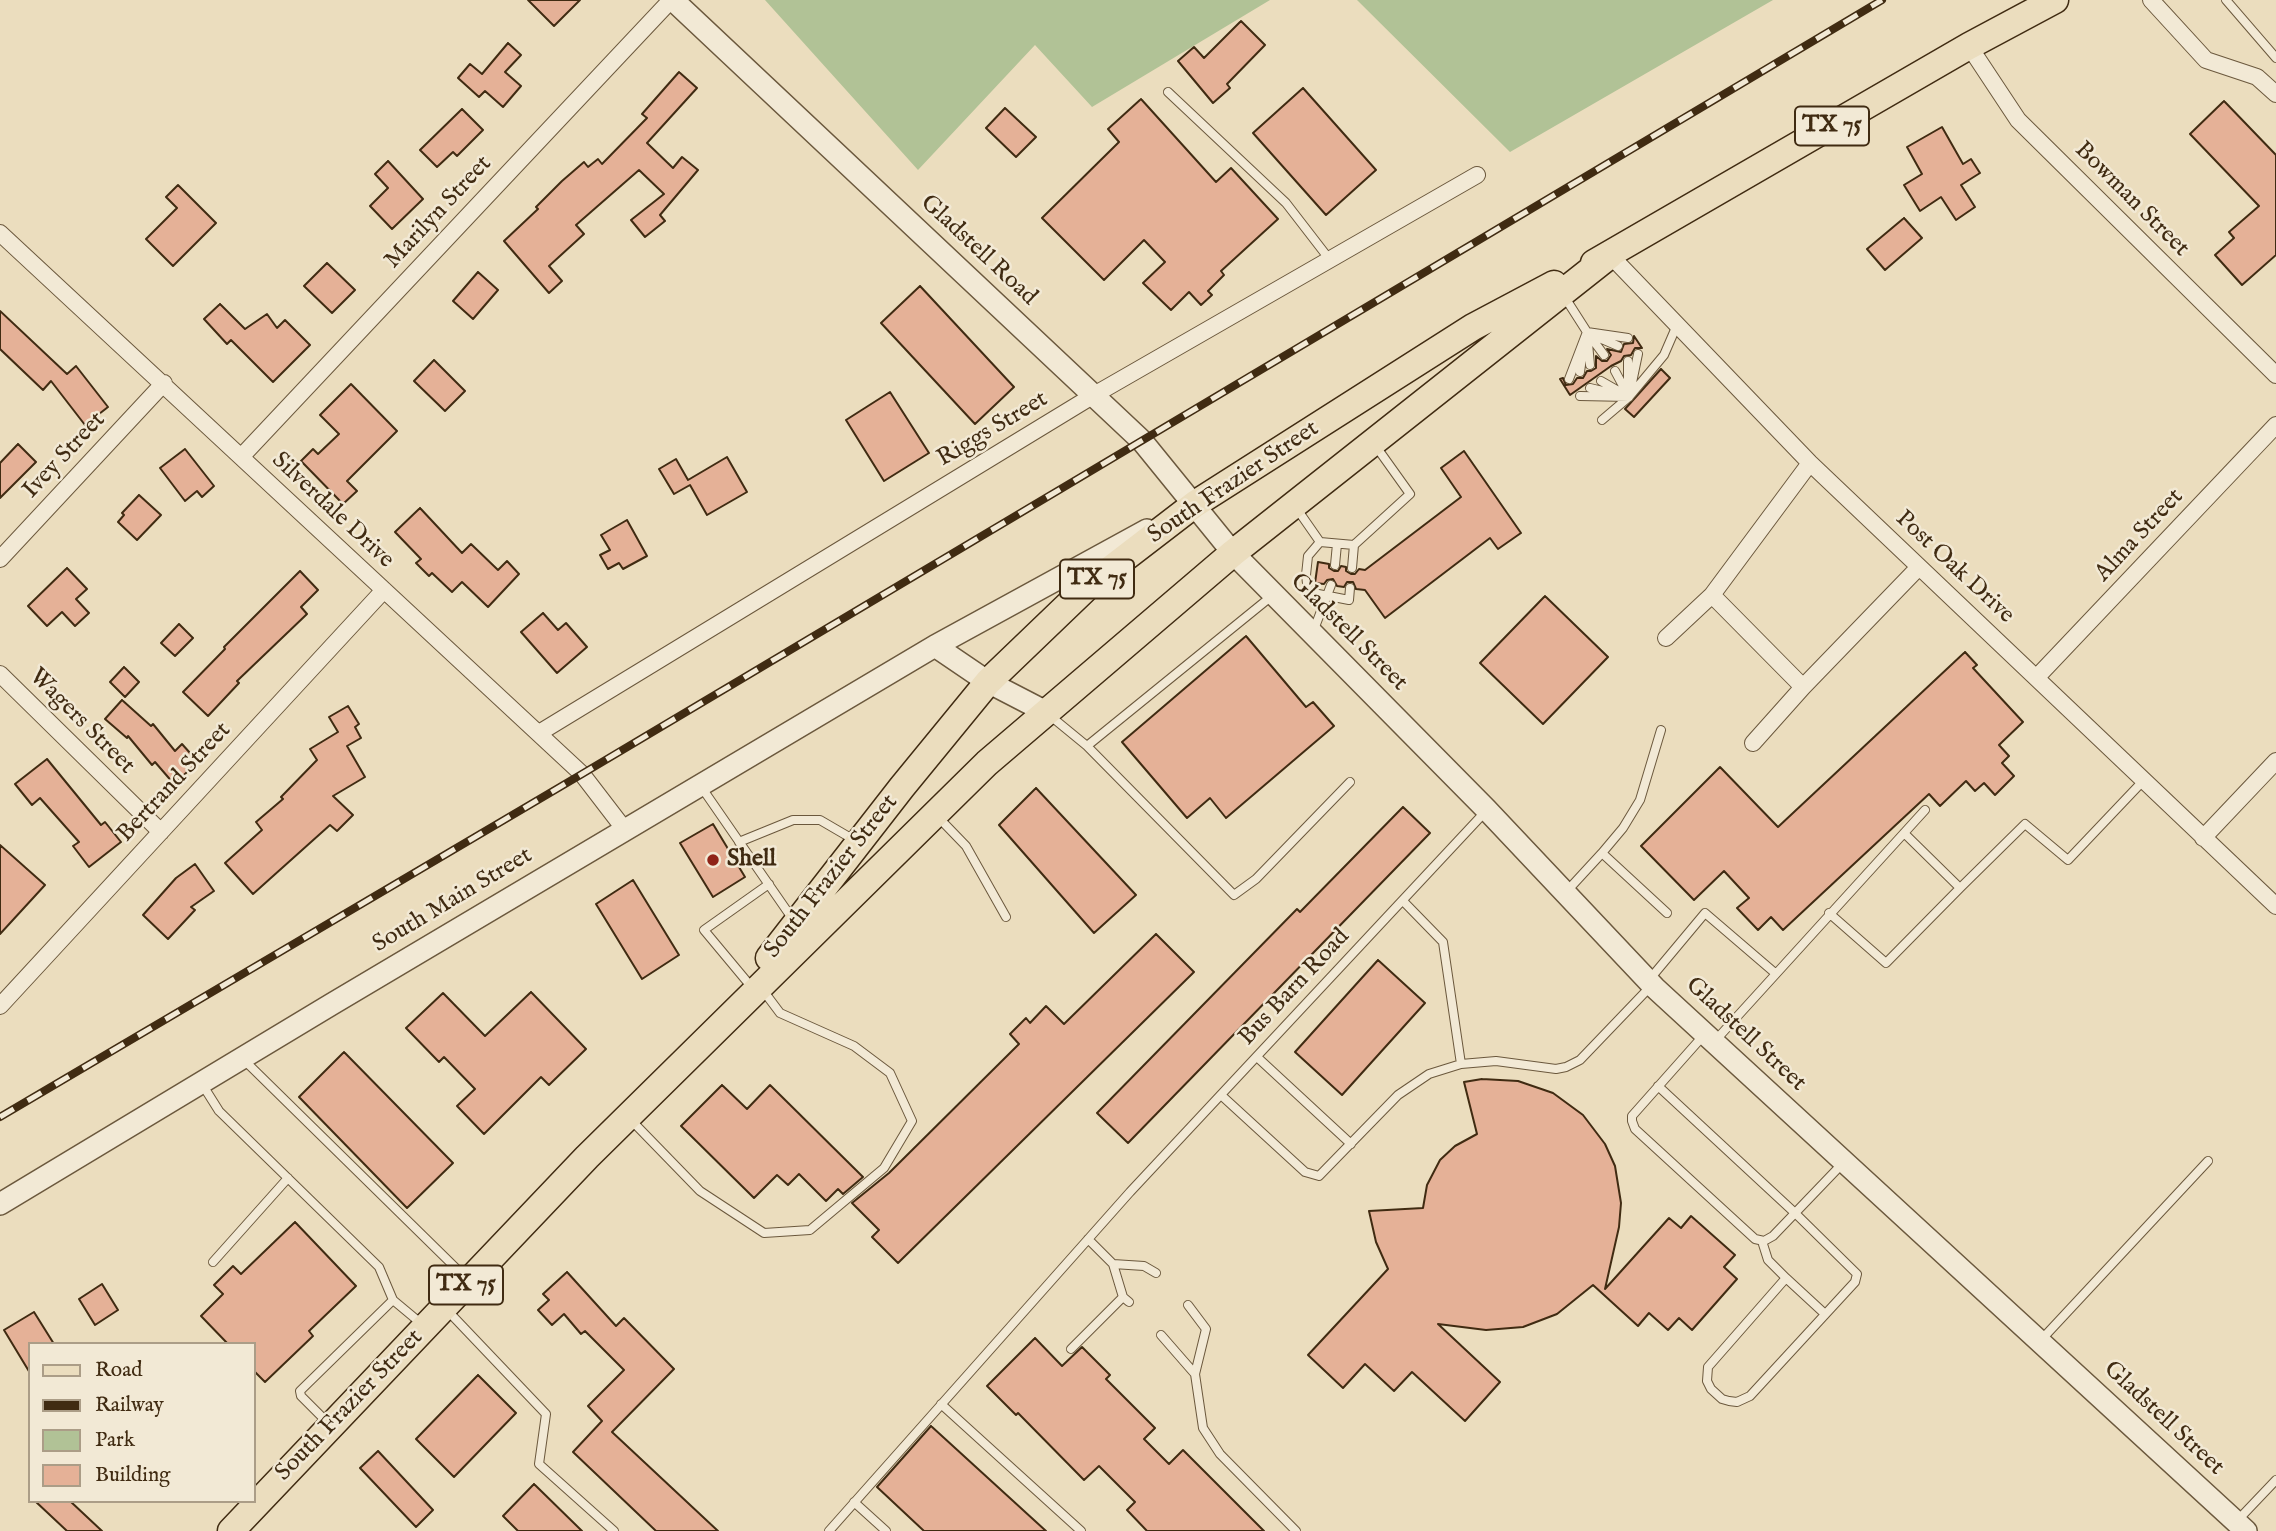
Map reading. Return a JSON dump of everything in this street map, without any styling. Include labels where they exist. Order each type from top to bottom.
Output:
[{"type":"main road","name":"South Frazier Street","points":[[231,1531],[628,1116],[704,1042],[754,983],[796,924],[988,682],[1087,587],[1195,504],[1473,327],[1610,255],[1969,46],[2055,0]]},
{"type":"main road","name":"South Frazier Street","points":[[754,983],[986,763],[1233,553],[1610,255]]},
{"type":"street","name":"Gladstell Road","points":[[672,0],[1142,441],[1233,553]]},
{"type":"street","name":"Marilyn Street","points":[[241,457],[672,0]]},
{"type":"street","points":[[2151,0],[2206,61],[2257,76],[2276,94]]},
{"type":"street","name":"Bowman Street","points":[[1969,46],[2018,120],[2276,375]]},
{"type":"street","name":"Riggs Street","points":[[539,733],[1094,395],[1478,175]]},
{"type":"street","name":"Silverdale Drive","points":[[0,233],[582,774],[625,830]]},
{"type":"street","name":"Post Oak Drive","points":[[1610,255],[1810,463],[2276,906]]},
{"type":"street","name":"Ivey Street","points":[[0,559],[164,383]]},
{"type":"street","name":"Alma Street","points":[[2037,677],[2276,425]]},
{"type":"street","points":[[1666,638],[1712,595],[1810,463]]},
{"type":"street","name":"South Main Street","points":[[0,1204],[935,646],[1195,504]]},
{"type":"street","name":"Gladstell Street","points":[[1233,553],[1488,810],[1650,983],[2241,1526]]},
{"type":"street","points":[[1753,743],[1919,567]]},
{"type":"street","name":"Bertrand Street","points":[[0,1006],[384,590]]},
{"type":"street","points":[[1712,595],[1803,687]]},
{"type":"street","points":[[935,646],[988,682],[1046,712]]},
{"type":"street","name":"Wagers Street","points":[[0,674],[161,832]]},
{"type":"street","points":[[2203,838],[2276,761]]},
{"type":"lane","points":[[2227,0],[2276,58]]},
{"type":"lane","points":[[1168,92],[1286,202],[1330,260]]},
{"type":"lane","points":[[1562,293],[1604,355]]},
{"type":"lane","points":[[1602,420],[1629,397],[1664,355],[1677,324]]},
{"type":"lane","points":[[1587,332],[1628,338]]},
{"type":"lane","points":[[1587,332],[1618,346]]},
{"type":"lane","points":[[1587,332],[1590,365]]},
{"type":"lane","points":[[1580,372],[1587,332]]},
{"type":"lane","points":[[1569,379],[1587,332]]},
{"type":"lane","points":[[1629,397],[1638,354]]},
{"type":"lane","points":[[1628,361],[1629,397]]},
{"type":"lane","points":[[1615,371],[1629,397]]},
{"type":"lane","points":[[1601,381],[1629,397]]},
{"type":"lane","points":[[1590,388],[1629,397]]},
{"type":"lane","points":[[1580,396],[1629,397]]},
{"type":"lane","points":[[1352,568],[1354,545],[1410,495],[1373,442]]},
{"type":"lane","points":[[1294,505],[1320,542],[1354,545]]},
{"type":"lane","points":[[1320,542],[1308,556],[1308,592],[1349,600],[1350,588]]},
{"type":"lane","points":[[1335,565],[1337,544]]},
{"type":"lane","points":[[1312,635],[1331,585]]},
{"type":"lane","points":[[1087,746],[1273,594]]},
{"type":"lane","points":[[1046,712],[1087,746],[1234,895],[1256,879],[1350,782]]},
{"type":"lane","points":[[1565,893],[1623,828],[1640,800],[1661,730]]},
{"type":"lane","points":[[1829,913],[1886,963],[2025,824],[2068,860],[2144,780]]},
{"type":"lane","points":[[700,785],[796,924]]},
{"type":"lane","name":"Bus Barn Road","points":[[829,1531],[1130,1192],[1488,810]]},
{"type":"lane","points":[[1844,1162],[1773,1236],[1762,1241],[1755,1239],[1635,1129],[1632,1116],[1658,1086],[1775,973],[1925,810]]},
{"type":"lane","points":[[935,814],[966,846],[1006,917]]},
{"type":"lane","points":[[739,842],[793,820],[820,820],[859,843]]},
{"type":"lane","points":[[1904,834],[1960,888]]},
{"type":"lane","points":[[1602,853],[1667,913]]},
{"type":"lane","points":[[628,1116],[701,1191],[764,1233],[810,1230],[884,1167],[912,1121],[890,1073],[854,1046],[780,1013],[704,930],[769,884]]},
{"type":"lane","points":[[1403,901],[1443,942],[1461,1064]]},
{"type":"lane","points":[[1222,1095],[1305,1172],[1319,1176],[1409,1087],[1429,1074],[1461,1064],[1496,1061],[1556,1069],[1580,1060],[1650,983],[1705,913],[1775,973]]},
{"type":"lane","points":[[1257,1057],[1351,1144]]},
{"type":"lane","points":[[242,1058],[469,1281]]},
{"type":"lane","points":[[201,1083],[219,1111],[379,1268],[393,1300],[425,1327]]},
{"type":"lane","points":[[1658,1086],[1857,1274],[1855,1282],[1750,1395],[1737,1402],[1715,1394],[1707,1381],[1711,1361],[1786,1278]]},
{"type":"lane","points":[[2040,1342],[2208,1161]]},
{"type":"lane","points":[[213,1262],[288,1178]]},
{"type":"lane","points":[[1071,1349],[1126,1300],[1113,1264],[1088,1239]]},
{"type":"lane","points":[[1762,1241],[1768,1260],[1825,1314]]},
{"type":"lane","points":[[1113,1264],[1144,1266],[1156,1273]]},
{"type":"lane","points":[[331,1426],[301,1396],[300,1391],[393,1300]]},
{"type":"lane","points":[[1188,1305],[1206,1329],[1195,1374],[1203,1428],[1220,1454],[1296,1531]]},
{"type":"lane","points":[[444,1307],[546,1414],[539,1464],[614,1531]]},
{"type":"lane","points":[[1161,1335],[1195,1374]]},
{"type":"lane","points":[[942,1404],[1081,1531]]},
{"type":"lane","points":[[2241,1526],[2276,1480]]},
{"type":"lane","points":[[854,1502],[886,1531]]},
{"type":"green space","points":[[765,0],[1270,0],[1092,107],[1035,45],[918,170]]},
{"type":"green space","points":[[1357,0],[1773,0],[1510,152]]},
{"type":"building","points":[[528,0],[580,0],[554,26]]},
{"type":"building","points":[[1241,21],[1265,45],[1227,84],[1230,88],[1213,103],[1178,61],[1194,47],[1204,58]]},
{"type":"building","points":[[508,43],[521,55],[505,72],[521,86],[503,107],[485,91],[479,97],[458,78],[470,64],[482,74]]},
{"type":"building","points":[[679,72],[697,88],[647,143],[673,168],[682,157],[698,170],[660,215],[665,221],[645,237],[631,220],[664,194],[639,170],[576,225],[584,234],[549,266],[562,281],[549,293],[504,241],[584,162],[588,167],[598,159],[602,164],[647,118],[642,114]]},
{"type":"building","points":[[1303,88],[1376,170],[1326,215],[1253,133]]},
{"type":"building","points":[[1141,99],[1216,182],[1231,168],[1278,219],[1221,271],[1224,275],[1208,291],[1212,295],[1201,305],[1189,292],[1171,310],[1143,283],[1165,262],[1144,240],[1104,280],[1042,218],[1119,142],[1108,129]]},
{"type":"building","points":[[2224,101],[2276,155],[2276,255],[2242,285],[2215,255],[2234,238],[2229,232],[2259,206],[2190,134]]},
{"type":"building","points":[[1005,108],[1036,137],[1016,157],[986,128]]},
{"type":"building","points":[[462,109],[483,130],[457,156],[453,152],[437,167],[420,150]]},
{"type":"building","points":[[1942,127],[1963,164],[1971,159],[1980,173],[1961,185],[1975,207],[1956,220],[1941,197],[1920,211],[1904,185],[1922,174],[1907,147]]},
{"type":"building","points":[[388,161],[423,199],[392,229],[370,206],[388,188],[375,174]]},
{"type":"building","points":[[178,185],[216,223],[173,266],[146,239],[177,208],[166,197]]},
{"type":"building","points":[[1904,218],[1922,238],[1885,270],[1867,249]]},
{"type":"building","points":[[327,263],[355,290],[332,313],[304,286]]},
{"type":"building","points":[[478,272],[498,290],[473,319],[453,301]]},
{"type":"building","points":[[920,286],[1014,387],[975,424],[881,323]]},
{"type":"building","points":[[220,304],[245,329],[267,314],[277,328],[285,320],[310,345],[273,382],[231,340],[227,344],[204,319]]},
{"type":"building","points":[[0,311],[67,374],[76,366],[108,407],[85,425],[51,381],[43,390],[0,349]]},
{"type":"building","points":[[1634,336],[1642,348],[1635,348],[1631,355],[1624,356],[1621,361],[1570,395],[1560,379],[1563,378],[1566,385],[1573,384],[1577,378],[1583,378],[1587,371],[1596,368],[1596,356],[1607,361],[1611,355],[1607,349],[1621,352],[1624,344],[1633,343]]},
{"type":"building","points":[[434,360],[465,391],[445,411],[414,381]]},
{"type":"building","points":[[1661,369],[1670,378],[1634,417],[1625,409]]},
{"type":"building","points":[[351,384],[397,431],[347,481],[357,491],[343,504],[301,461],[313,449],[318,454],[339,434],[320,415]]},
{"type":"building","points":[[890,392],[929,453],[884,481],[846,420]]},
{"type":"building","points":[[18,444],[36,462],[0,498],[0,463]]},
{"type":"building","points":[[185,449],[214,486],[202,497],[197,491],[185,501],[160,468]]},
{"type":"building","points":[[1464,451],[1521,533],[1498,549],[1490,538],[1385,618],[1365,590],[1356,589],[1353,582],[1347,582],[1344,587],[1337,586],[1333,579],[1324,584],[1315,583],[1318,562],[1329,564],[1329,568],[1334,571],[1338,571],[1341,566],[1346,567],[1346,571],[1351,574],[1355,574],[1359,569],[1365,570],[1461,497],[1441,468]]},
{"type":"building","points":[[727,457],[747,492],[707,515],[690,485],[674,494],[659,469],[676,459],[688,480]]},
{"type":"building","points":[[139,495],[161,515],[137,540],[118,522],[124,515],[122,513]]},
{"type":"building","points":[[420,508],[462,553],[471,544],[498,570],[507,561],[519,574],[488,607],[462,582],[452,592],[432,573],[429,576],[416,563],[421,559],[395,532]]},
{"type":"building","points":[[627,520],[647,556],[623,569],[619,563],[608,569],[600,555],[610,550],[601,535]]},
{"type":"building","points":[[67,568],[87,589],[76,599],[89,613],[75,626],[62,612],[47,626],[28,606]]},
{"type":"building","points":[[300,571],[318,590],[301,607],[307,614],[237,681],[239,683],[208,716],[183,692]]},
{"type":"building","points":[[1545,596],[1608,657],[1543,724],[1480,663]]},
{"type":"building","points":[[543,613],[558,630],[566,623],[587,647],[557,673],[521,632]]},
{"type":"building","points":[[179,624],[193,638],[175,656],[161,643]]},
{"type":"building","points":[[1246,636],[1306,707],[1313,702],[1334,726],[1226,818],[1210,798],[1187,818],[1122,742]]},
{"type":"building","points":[[1965,652],[1977,665],[1973,668],[2023,722],[1999,745],[2009,756],[2002,763],[2014,776],[1995,795],[1984,783],[1975,791],[1966,781],[1940,806],[1929,794],[1783,930],[1771,917],[1758,930],[1737,908],[1749,898],[1724,871],[1694,900],[1641,846],[1720,767],[1778,827]]},
{"type":"building","points":[[124,667],[139,682],[125,697],[110,682]]},
{"type":"building","points":[[122,700],[151,726],[153,724],[175,751],[182,744],[198,762],[174,784],[155,762],[152,765],[128,736],[127,738],[105,719]]},
{"type":"building","points":[[348,706],[359,724],[355,727],[361,738],[347,746],[365,777],[333,796],[353,815],[337,831],[330,825],[253,894],[225,863],[262,830],[256,822],[283,799],[281,797],[317,760],[310,749],[338,732],[329,717]]},
{"type":"building","points":[[47,759],[101,825],[105,822],[121,842],[89,867],[73,846],[79,842],[40,798],[32,805],[15,784]]},
{"type":"building","points":[[1036,788],[1136,895],[1094,933],[999,825]]},
{"type":"building","points":[[1403,807],[1430,833],[1128,1143],[1097,1113],[1297,909],[1300,912]]},
{"type":"building","name":"Shell","points":[[713,824],[745,877],[713,897],[680,843]]},
{"type":"building","points":[[0,845],[45,885],[0,934]]},
{"type":"building","points":[[195,864],[214,891],[191,907],[195,910],[168,939],[143,915],[176,878]]},
{"type":"building","points":[[633,880],[679,955],[642,979],[596,904]]},
{"type":"building","points":[[1156,934],[1194,972],[898,1263],[872,1237],[879,1230],[852,1203],[889,1173],[1019,1044],[1010,1034],[1026,1018],[1030,1023],[1046,1006],[1064,1024]]},
{"type":"building","points":[[1378,960],[1425,1003],[1342,1095],[1295,1052]]},
{"type":"building","points":[[531,992],[586,1049],[549,1085],[541,1077],[484,1134],[457,1106],[475,1089],[444,1057],[439,1062],[406,1028],[443,993],[485,1036]]},
{"type":"building","points":[[344,1052],[453,1163],[407,1208],[299,1097]]},
{"type":"building","points":[[1482,1079],[1518,1081],[1553,1093],[1583,1115],[1605,1144],[1615,1166],[1621,1203],[1619,1227],[1605,1289],[1669,1218],[1681,1228],[1691,1216],[1735,1255],[1724,1267],[1737,1279],[1692,1330],[1679,1318],[1668,1330],[1649,1313],[1638,1326],[1593,1285],[1557,1314],[1523,1327],[1486,1330],[1438,1324],[1500,1382],[1465,1421],[1412,1372],[1394,1391],[1365,1364],[1343,1388],[1308,1355],[1388,1269],[1376,1242],[1369,1211],[1423,1208],[1427,1185],[1440,1160],[1455,1146],[1477,1134],[1464,1082]]},
{"type":"building","points":[[722,1085],[747,1109],[770,1085],[863,1177],[843,1194],[838,1189],[826,1201],[799,1174],[788,1185],[777,1175],[754,1198],[681,1126]]},
{"type":"building","points":[[295,1222],[356,1286],[309,1331],[313,1336],[265,1382],[256,1373],[256,1342],[226,1342],[201,1316],[223,1294],[214,1285],[233,1266],[241,1274]]},
{"type":"building","points":[[567,1272],[616,1326],[624,1318],[674,1369],[612,1432],[718,1531],[656,1531],[573,1452],[602,1421],[588,1406],[624,1370],[585,1331],[581,1334],[564,1314],[552,1325],[538,1310],[549,1300],[543,1294]]},
{"type":"building","points":[[102,1284],[118,1310],[95,1325],[79,1299]]},
{"type":"building","points":[[34,1312],[53,1342],[28,1342],[28,1370],[4,1330]]},
{"type":"building","points":[[1035,1338],[1062,1366],[1082,1347],[1110,1375],[1106,1379],[1155,1428],[1144,1439],[1169,1464],[1183,1450],[1264,1531],[1147,1531],[1127,1510],[1135,1502],[1099,1466],[1084,1480],[1018,1413],[1016,1415],[987,1386]]},
{"type":"building","points":[[478,1375],[516,1413],[454,1477],[416,1439]]},
{"type":"building","points":[[931,1426],[1046,1531],[924,1531],[877,1487]]},
{"type":"building","points":[[378,1451],[433,1510],[416,1527],[360,1468]]},
{"type":"building","points":[[534,1484],[582,1531],[518,1531],[503,1516]]},
{"type":"building","points":[[37,1503],[72,1503],[102,1531],[67,1531]]},
{"type":"railway","points":[[0,1117],[1882,0]]},
{"type":"place","name":"Shell","points":[[713,860]]}]
